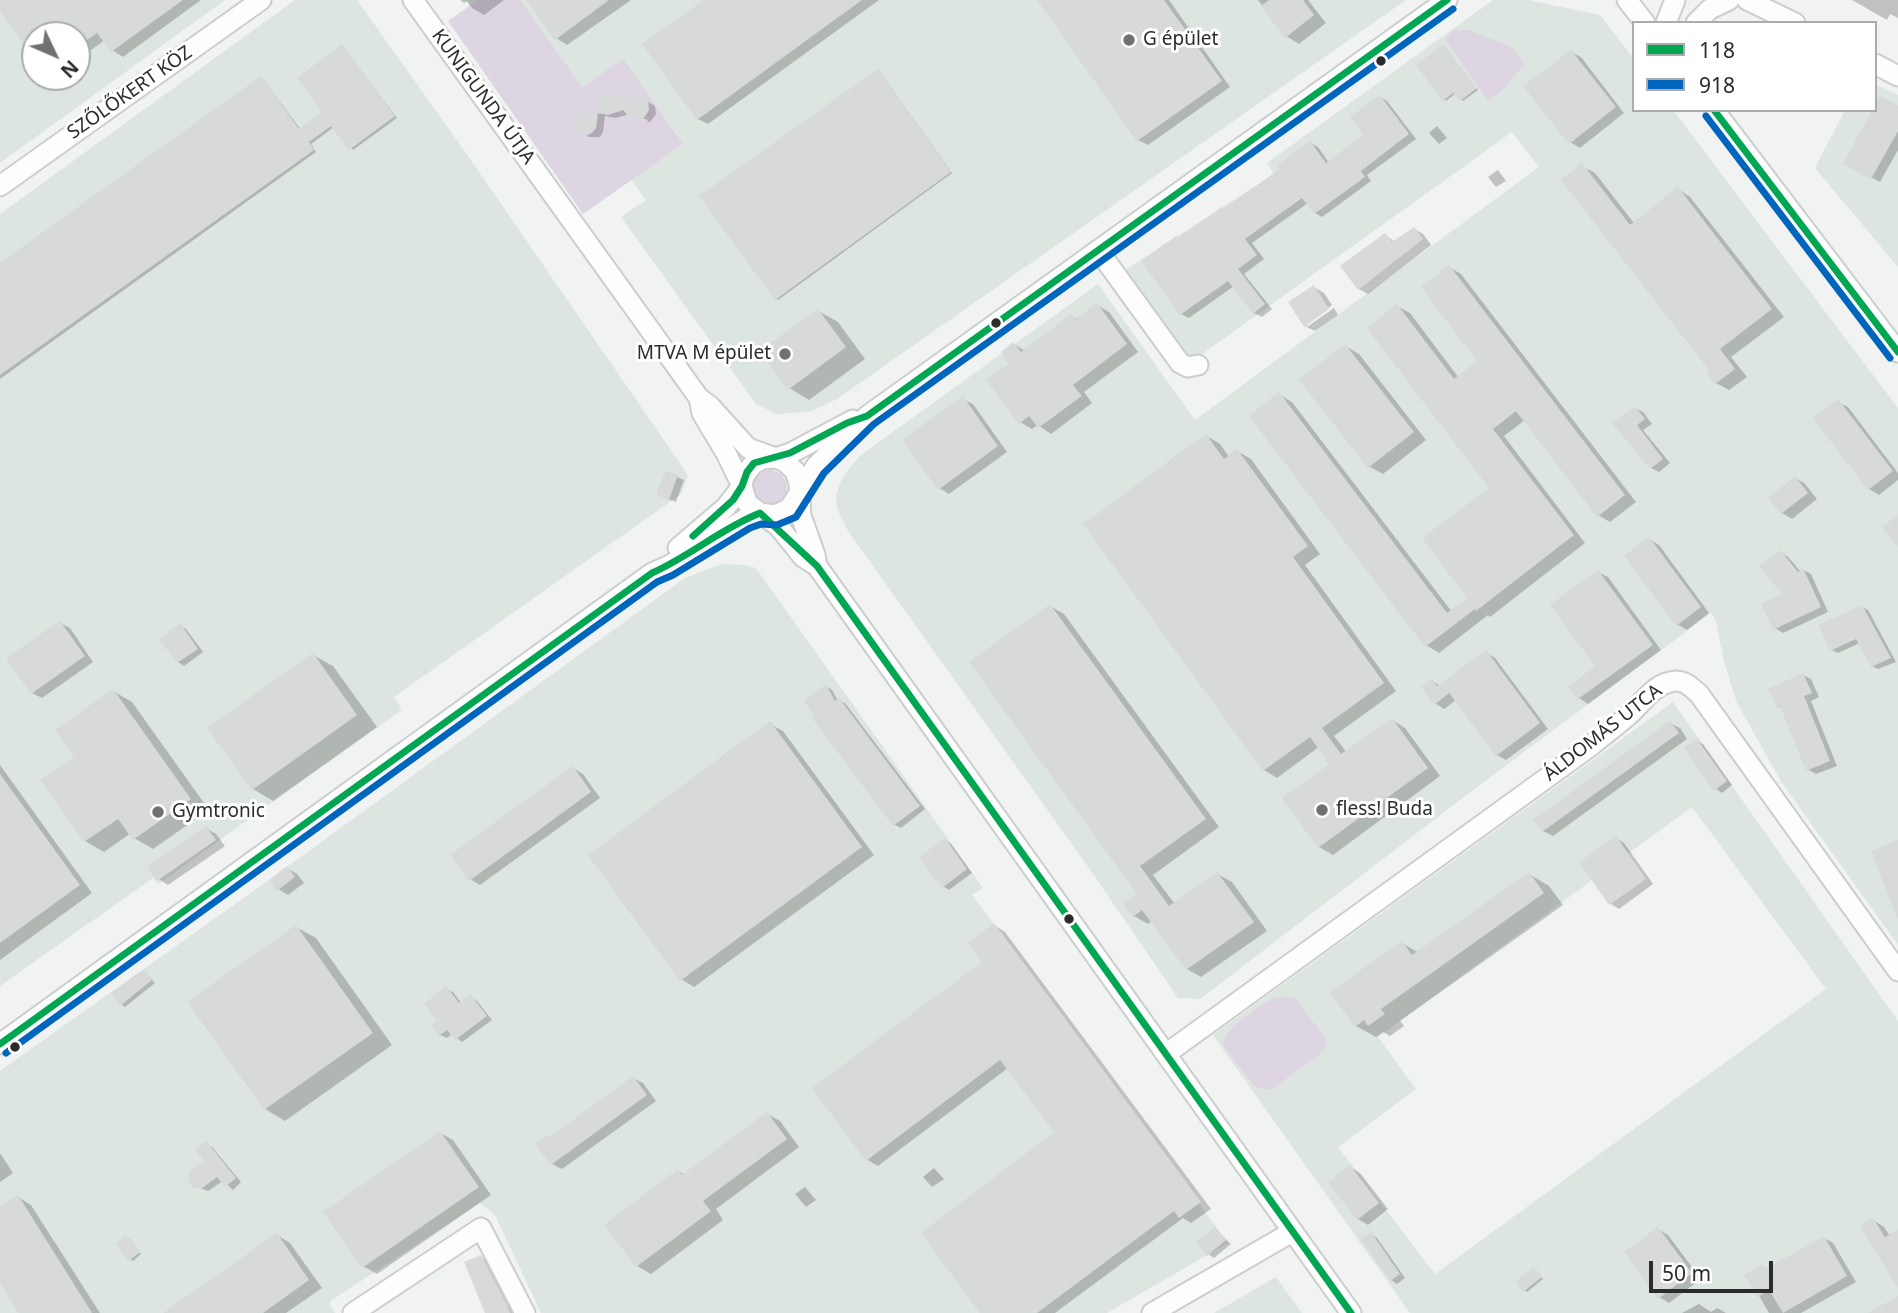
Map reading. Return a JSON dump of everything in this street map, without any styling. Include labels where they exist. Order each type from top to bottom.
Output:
[{"type":"street","name":"SZŐLŐKERT KÖZ","points":[[0,187],[261,0]]},
{"type":"street","name":"KUNIGUNDA ÚTJA","points":[[413,0],[699,398],[710,406],[748,448],[788,464],[795,471],[799,483],[801,516],[816,555],[817,566]]},
{"type":"street","points":[[0,1044],[652,573],[745,519],[760,513],[775,515],[784,512],[794,504],[799,492],[822,460],[867,416],[1447,0]]},
{"type":"street","points":[[1627,0],[1643,21]]},
{"type":"street","points":[[1667,21],[1675,0]]},
{"type":"street","points":[[1698,21],[1718,3],[1728,0]]},
{"type":"street","points":[[1746,0],[1791,21]]},
{"type":"street","points":[[1877,65],[1898,76]]},
{"type":"street","points":[[1716,112],[1898,352]]},
{"type":"street","points":[[1098,250],[1180,363],[1188,367],[1198,365]]},
{"type":"street","name":"KUNIGUNDA ÚTJA","points":[[699,398],[702,413],[742,486],[747,503],[779,527],[803,557],[817,566],[1351,1313]]},
{"type":"street","points":[[652,573],[662,561],[717,515],[742,486],[744,476],[753,464],[806,446],[849,421],[867,416]]},
{"type":"street","name":"ÁLDOMÁS UTCA","points":[[1166,1054],[1592,745],[1647,697],[1670,681],[1688,684],[1699,694],[1898,971]]},
{"type":"street","points":[[353,1313],[481,1228],[525,1313]]},
{"type":"street","points":[[1152,1313],[1292,1232]]},
{"type":"shaded area","points":[[0,0],[225,0],[0,163]]},
{"type":"shaded area","points":[[295,0],[357,0],[688,475],[681,494],[394,697],[402,710],[158,884],[153,878],[0,986],[0,214]]},
{"type":"shaded area","points":[[465,0],[1406,0],[837,399],[812,411],[777,414],[756,404],[621,217],[646,200],[631,180],[606,196]]},
{"type":"shaded area","points":[[478,0],[520,0],[582,87],[623,59],[683,144],[583,214],[448,21]]},
{"type":"shaded area","points":[[1493,0],[1528,0],[1600,15],[1632,56],[1632,112],[1675,112],[1898,408],[1898,945],[1782,783],[1737,703],[1724,662],[1716,620],[1711,613],[1477,787],[1200,999],[1178,998],[1089,868],[848,531],[837,509],[836,496],[849,468],[861,455],[1098,284],[1195,420],[1539,167],[1512,132],[1191,362],[1125,270],[1274,174],[1267,163]]},
{"type":"shaded area","points":[[1454,30],[1469,30],[1511,47],[1525,64],[1500,92],[1488,101],[1445,39]]},
{"type":"shaded area","points":[[1877,85],[1898,95],[1898,267],[1815,168],[1844,112],[1877,112]]},
{"type":"shaded area","points":[[770,470],[782,475],[787,487],[782,499],[770,504],[758,499],[753,487],[758,475]]},
{"type":"shaded area","points":[[722,564],[756,568],[983,888],[972,895],[1228,1243],[1107,1313],[541,1313],[495,1215],[480,1203],[329,1302],[335,1313],[0,1313],[0,1071],[269,880],[685,578]]},
{"type":"shaded area","points":[[1673,702],[1898,1021],[1898,1313],[1410,1313],[1213,1035]],"holes":[[[1692,807],[1826,989],[1435,1274],[1338,1147],[1416,1089],[1378,1037]]]},
{"type":"shaded area","points":[[1275,997],[1294,997],[1326,1039],[1325,1050],[1271,1090],[1254,1086],[1224,1046],[1225,1039],[1235,1025]]},
{"type":"shaded area","points":[[1276,1277],[1302,1313],[1214,1313]]},
{"type":"building","points":[[0,0],[183,0],[111,52],[97,33],[91,37],[91,21],[21,21],[21,40],[0,11]]},
{"type":"building","points":[[526,0],[609,0],[555,40]]},
{"type":"building","points":[[704,0],[862,0],[697,120],[642,44]]},
{"type":"building","name":"G épület","points":[[1037,0],[1164,0],[1222,81],[1137,141]]},
{"type":"building","points":[[1269,0],[1303,0],[1314,15],[1285,38],[1261,6]]},
{"type":"building","points":[[342,44],[395,116],[349,150],[331,126],[309,142],[314,150],[0,375],[0,263],[261,76],[299,129],[322,112],[297,78]]},
{"type":"building","points":[[1443,44],[1477,88],[1460,101],[1453,93],[1443,101],[1416,65]]},
{"type":"building","points":[[1571,50],[1616,107],[1569,144],[1523,86]]},
{"type":"building","points":[[878,69],[951,172],[775,300],[699,196]]},
{"type":"building","points":[[603,92],[610,92],[626,101],[631,96],[640,95],[648,100],[649,110],[644,118],[639,120],[629,117],[623,110],[608,115],[598,113],[596,128],[592,133],[586,136],[580,134],[575,130],[576,117],[581,113],[594,112],[598,97]]},
{"type":"building","points":[[1380,95],[1409,134],[1361,171],[1365,177],[1314,214],[1302,198],[1245,239],[1257,255],[1238,269],[1265,304],[1253,314],[1228,281],[1180,315],[1141,261],[1280,169],[1277,165],[1310,141],[1326,163],[1363,135],[1350,117]]},
{"type":"building","points":[[1880,96],[1898,105],[1898,131],[1871,179],[1843,164],[1871,112],[1877,112]]},
{"type":"building","points":[[1582,163],[1630,225],[1678,187],[1772,309],[1720,349],[1735,369],[1715,384],[1706,373],[1709,370],[1561,180]]},
{"type":"building","points":[[1414,227],[1423,239],[1358,290],[1340,266],[1385,233],[1392,242]]},
{"type":"building","points":[[1449,265],[1625,495],[1597,517],[1516,411],[1493,429],[1574,535],[1425,647],[1249,416],[1279,392],[1447,613],[1467,598],[1422,538],[1489,488],[1367,328],[1397,304],[1454,379],[1477,361],[1421,287]]},
{"type":"building","points":[[1314,285],[1329,309],[1304,327],[1288,302]]},
{"type":"building","points":[[1097,303],[1127,344],[1073,385],[1082,396],[1038,428],[1029,416],[1019,424],[986,380],[1009,364],[1001,352],[1013,342],[1021,352],[1072,314],[1076,319]]},
{"type":"building","points":[[818,309],[846,347],[788,390],[760,351]]},
{"type":"building","points":[[1345,344],[1414,432],[1368,468],[1299,380]]},
{"type":"building","points":[[963,396],[998,446],[938,490],[902,440]]},
{"type":"building","points":[[1838,399],[1893,471],[1868,490],[1813,418]]},
{"type":"building","points":[[1635,406],[1645,419],[1637,425],[1663,459],[1650,469],[1612,423]]},
{"type":"building","points":[[1206,434],[1224,459],[1237,449],[1308,546],[1293,557],[1384,683],[1322,728],[1341,754],[1392,718],[1428,768],[1318,848],[1282,798],[1329,764],[1310,737],[1263,771],[1083,524]]},
{"type":"building","points":[[666,471],[678,475],[669,500],[656,495]]},
{"type":"building","points":[[1795,476],[1808,493],[1781,514],[1768,498]]},
{"type":"building","points":[[1898,515],[1898,547],[1882,527]]},
{"type":"building","points":[[1649,537],[1701,607],[1676,626],[1624,556]]},
{"type":"building","points":[[1780,550],[1798,572],[1803,568],[1821,607],[1773,630],[1761,604],[1782,594],[1759,567]]},
{"type":"building","points":[[1598,570],[1653,645],[1578,699],[1568,687],[1595,666],[1550,605]]},
{"type":"building","points":[[1050,604],[1206,819],[1140,866],[1169,906],[1217,872],[1254,922],[1186,970],[1142,910],[1133,917],[1123,904],[1137,894],[969,662]]},
{"type":"building","points":[[1862,605],[1891,658],[1871,667],[1856,639],[1830,651],[1819,625]]},
{"type":"building","points":[[60,621],[85,656],[31,694],[6,658]]},
{"type":"building","points":[[180,623],[198,649],[177,663],[159,639]]},
{"type":"building","points":[[1486,650],[1540,723],[1496,756],[1449,693],[1434,705],[1421,687],[1432,679],[1437,686]]},
{"type":"building","points":[[313,653],[357,715],[252,790],[207,728]]},
{"type":"building","points":[[1803,673],[1812,693],[1804,696],[1830,761],[1806,771],[1780,706],[1777,708],[1768,689]]},
{"type":"building","points":[[826,684],[835,701],[839,698],[920,806],[893,826],[812,718],[814,717],[804,701]]},
{"type":"building","points":[[113,689],[191,799],[133,840],[118,819],[84,842],[40,780],[74,757],[55,730]]},
{"type":"building","points":[[770,721],[862,847],[680,981],[588,855]]},
{"type":"building","points":[[1670,721],[1679,733],[1542,832],[1533,820]]},
{"type":"building","points":[[1697,739],[1727,781],[1714,791],[1684,748]]},
{"type":"building","points":[[573,766],[591,792],[469,881],[450,855]]},
{"type":"building","points":[[0,774],[80,885],[0,943]]},
{"type":"building","points":[[206,826],[216,840],[157,881],[147,866]]},
{"type":"building","points":[[1616,836],[1646,879],[1609,905],[1579,862]]},
{"type":"building","points":[[945,838],[967,869],[942,888],[919,857]]},
{"type":"building","points":[[1898,840],[1898,918],[1897,918],[1871,851]]},
{"type":"building","points":[[287,866],[295,877],[277,891],[269,880]]},
{"type":"building","points":[[1529,872],[1544,893],[1381,1009],[1385,1014],[1368,1026],[1364,1020],[1355,1027],[1330,992],[1402,941],[1412,955]]},
{"type":"building","points":[[994,923],[1201,1202],[1179,1218],[1174,1211],[1037,1313],[980,1313],[921,1233],[1054,1132],[1000,1060],[866,1161],[812,1088],[982,962],[968,943]]},
{"type":"building","points":[[296,925],[373,1033],[264,1110],[187,1002]]},
{"type":"building","points":[[144,969],[152,980],[120,1006],[111,993]]},
{"type":"building","points":[[446,986],[459,1003],[471,995],[487,1016],[455,1040],[447,1030],[439,1036],[431,1025],[437,1021],[424,1004]]},
{"type":"building","points":[[633,1076],[647,1095],[551,1165],[535,1144],[548,1134],[550,1137]]},
{"type":"building","points":[[767,1112],[787,1139],[703,1201],[711,1211],[636,1267],[604,1225],[678,1169],[682,1175]]},
{"type":"building","points":[[440,1131],[479,1187],[362,1268],[323,1212]]},
{"type":"building","points":[[206,1141],[236,1178],[225,1187],[217,1177],[201,1189],[192,1187],[188,1180],[190,1171],[204,1161],[195,1150]]},
{"type":"building","points":[[1350,1165],[1379,1203],[1357,1220],[1328,1182]]},
{"type":"building","points":[[18,1195],[92,1313],[19,1313],[0,1283],[0,1206]]},
{"type":"building","points":[[1873,1218],[1885,1237],[1898,1229],[1898,1288],[1860,1226]]},
{"type":"building","points":[[1215,1227],[1226,1240],[1207,1256],[1196,1242]]},
{"type":"building","points":[[1658,1227],[1692,1273],[1658,1299],[1624,1252]]},
{"type":"building","points":[[1371,1232],[1400,1274],[1390,1281],[1361,1239]]},
{"type":"building","points":[[277,1233],[309,1280],[263,1313],[163,1313]]},
{"type":"building","points":[[126,1235],[140,1252],[129,1261],[115,1244]]},
{"type":"building","points":[[1824,1236],[1847,1276],[1783,1313],[1769,1290],[1757,1297],[1744,1275],[1763,1264],[1766,1269]]},
{"type":"building","points":[[481,1255],[510,1313],[485,1313],[464,1262]]},
{"type":"building","points":[[1534,1267],[1542,1277],[1523,1292],[1515,1282]]},
{"type":"building","points":[[1898,1296],[1898,1313],[1868,1313]]},
{"type":"transit line","name":"118","points":[[693,536],[733,500],[754,463],[790,453],[847,423],[867,416],[1447,0]]},
{"type":"transit line","name":"918","points":[[6,1053],[657,582],[750,528],[761,524],[777,525],[796,517],[824,473],[874,424],[1453,9]]},
{"type":"transit line","name":"118","points":[[1716,112],[1898,352]]},
{"type":"transit line","name":"918","points":[[1706,116],[1890,358]]},
{"type":"transit line","name":"118","points":[[0,1044],[652,573],[680,559],[732,526],[760,513],[817,566],[1351,1313]]},
{"type":"place","name":"G épület","points":[[1129,40]]},
{"type":"place","name":"MTVA M épület","points":[[785,354]]},
{"type":"place","name":"fless! Buda","points":[[1322,810]]},
{"type":"place","name":"Gymtronic","points":[[158,812]]}]
